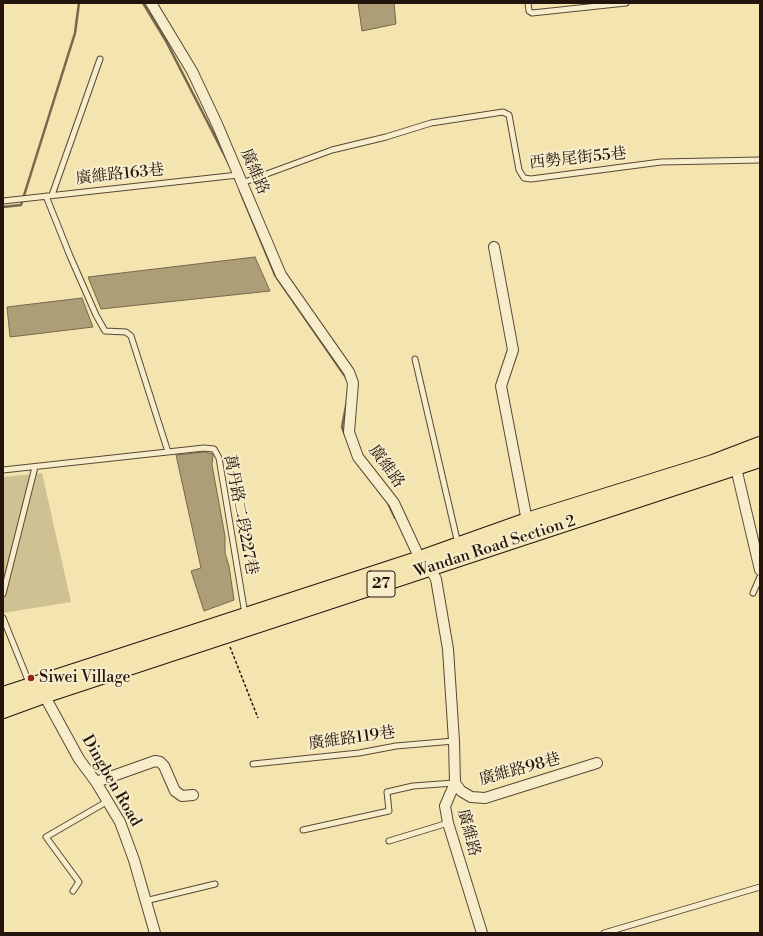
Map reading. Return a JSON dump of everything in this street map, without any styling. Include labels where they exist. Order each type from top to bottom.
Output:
[{"type":"main road","name":"Wandan Road Section 2","points":[[3,710],[44,695],[225,636],[460,551],[734,462],[760,446]]},
{"type":"main road","name":"Wandan Road Section 2","points":[[460,551],[527,521],[734,462],[760,459]]},
{"type":"main road","name":"Wandan Road Section 2","points":[[3,695],[246,616],[425,564]]},
{"type":"street","name":"廣維路","points":[[151,3],[192,71],[241,179],[281,275],[349,372],[353,383],[349,432],[358,457],[394,503],[425,564],[436,579],[448,649],[454,741],[455,783],[445,806],[448,823],[482,933]]},
{"type":"street","points":[[494,247],[513,350],[500,386],[527,521]]},
{"type":"street","points":[[734,462],[760,570]]},
{"type":"street","name":"Dingben Road","points":[[44,695],[79,759],[96,782],[120,822],[134,860],[155,933]]},
{"type":"street","points":[[96,782],[155,762],[160,762],[164,766],[175,791],[182,796],[193,795]]},
{"type":"street","name":"廣維路98巷","points":[[455,783],[461,791],[471,797],[485,798],[597,763]]},
{"type":"lane","points":[[528,3],[529,11],[532,13],[626,3]]},
{"type":"lane","points":[[3,470],[168,452],[130,336],[126,332],[105,331],[96,315],[70,256],[49,196],[100,59]]},
{"type":"lane","name":"西勢尾街55巷","points":[[241,179],[332,150],[386,137],[431,123],[503,112],[509,115],[519,170],[524,178],[531,179],[661,162],[760,160]]},
{"type":"lane","name":"廣維路163巷","points":[[3,201],[241,179]]},
{"type":"lane","points":[[415,360],[460,551]]},
{"type":"lane","name":"萬丹路二段227巷","points":[[168,452],[204,448],[214,449],[219,458],[246,616]]},
{"type":"lane","points":[[3,594],[35,467]]},
{"type":"lane","points":[[753,593],[760,577]]},
{"type":"lane","points":[[3,618],[30,686]]},
{"type":"lane","name":"廣維路119巷","points":[[254,764],[359,753],[396,746],[454,741]]},
{"type":"lane","points":[[303,830],[389,811],[386,792],[413,786],[455,783]]},
{"type":"lane","points":[[73,891],[79,882],[46,837],[108,801]]},
{"type":"lane","points":[[389,841],[448,823]]},
{"type":"lane","points":[[145,901],[214,884]]},
{"type":"lane","points":[[604,933],[760,887]]},
{"type":"path","points":[[225,636],[258,718]]},
{"type":"shaded area","points":[[358,3],[394,3],[396,24],[362,31]]},
{"type":"shaded area","points":[[255,257],[270,291],[101,309],[88,277]]},
{"type":"shaded area","points":[[82,298],[93,327],[10,337],[7,307]]},
{"type":"shaded area","points":[[204,452],[213,454],[212,465],[225,536],[225,553],[229,566],[234,600],[204,611],[191,571],[201,568],[176,455]]},
{"type":"shaded area","points":[[42,473],[71,602],[3,613],[3,477]]},
{"type":"waterway","points":[[3,207],[21,205],[75,33],[79,3]]},
{"type":"waterway","points":[[143,3],[166,41],[229,164]]},
{"type":"waterway","points":[[240,191],[275,275],[347,379]]},
{"type":"waterway","points":[[345,435],[342,427],[347,401]]},
{"type":"waterway","points":[[387,501],[395,518]]},
{"type":"place","name":"Siwei Village","points":[[31,678]]}]
